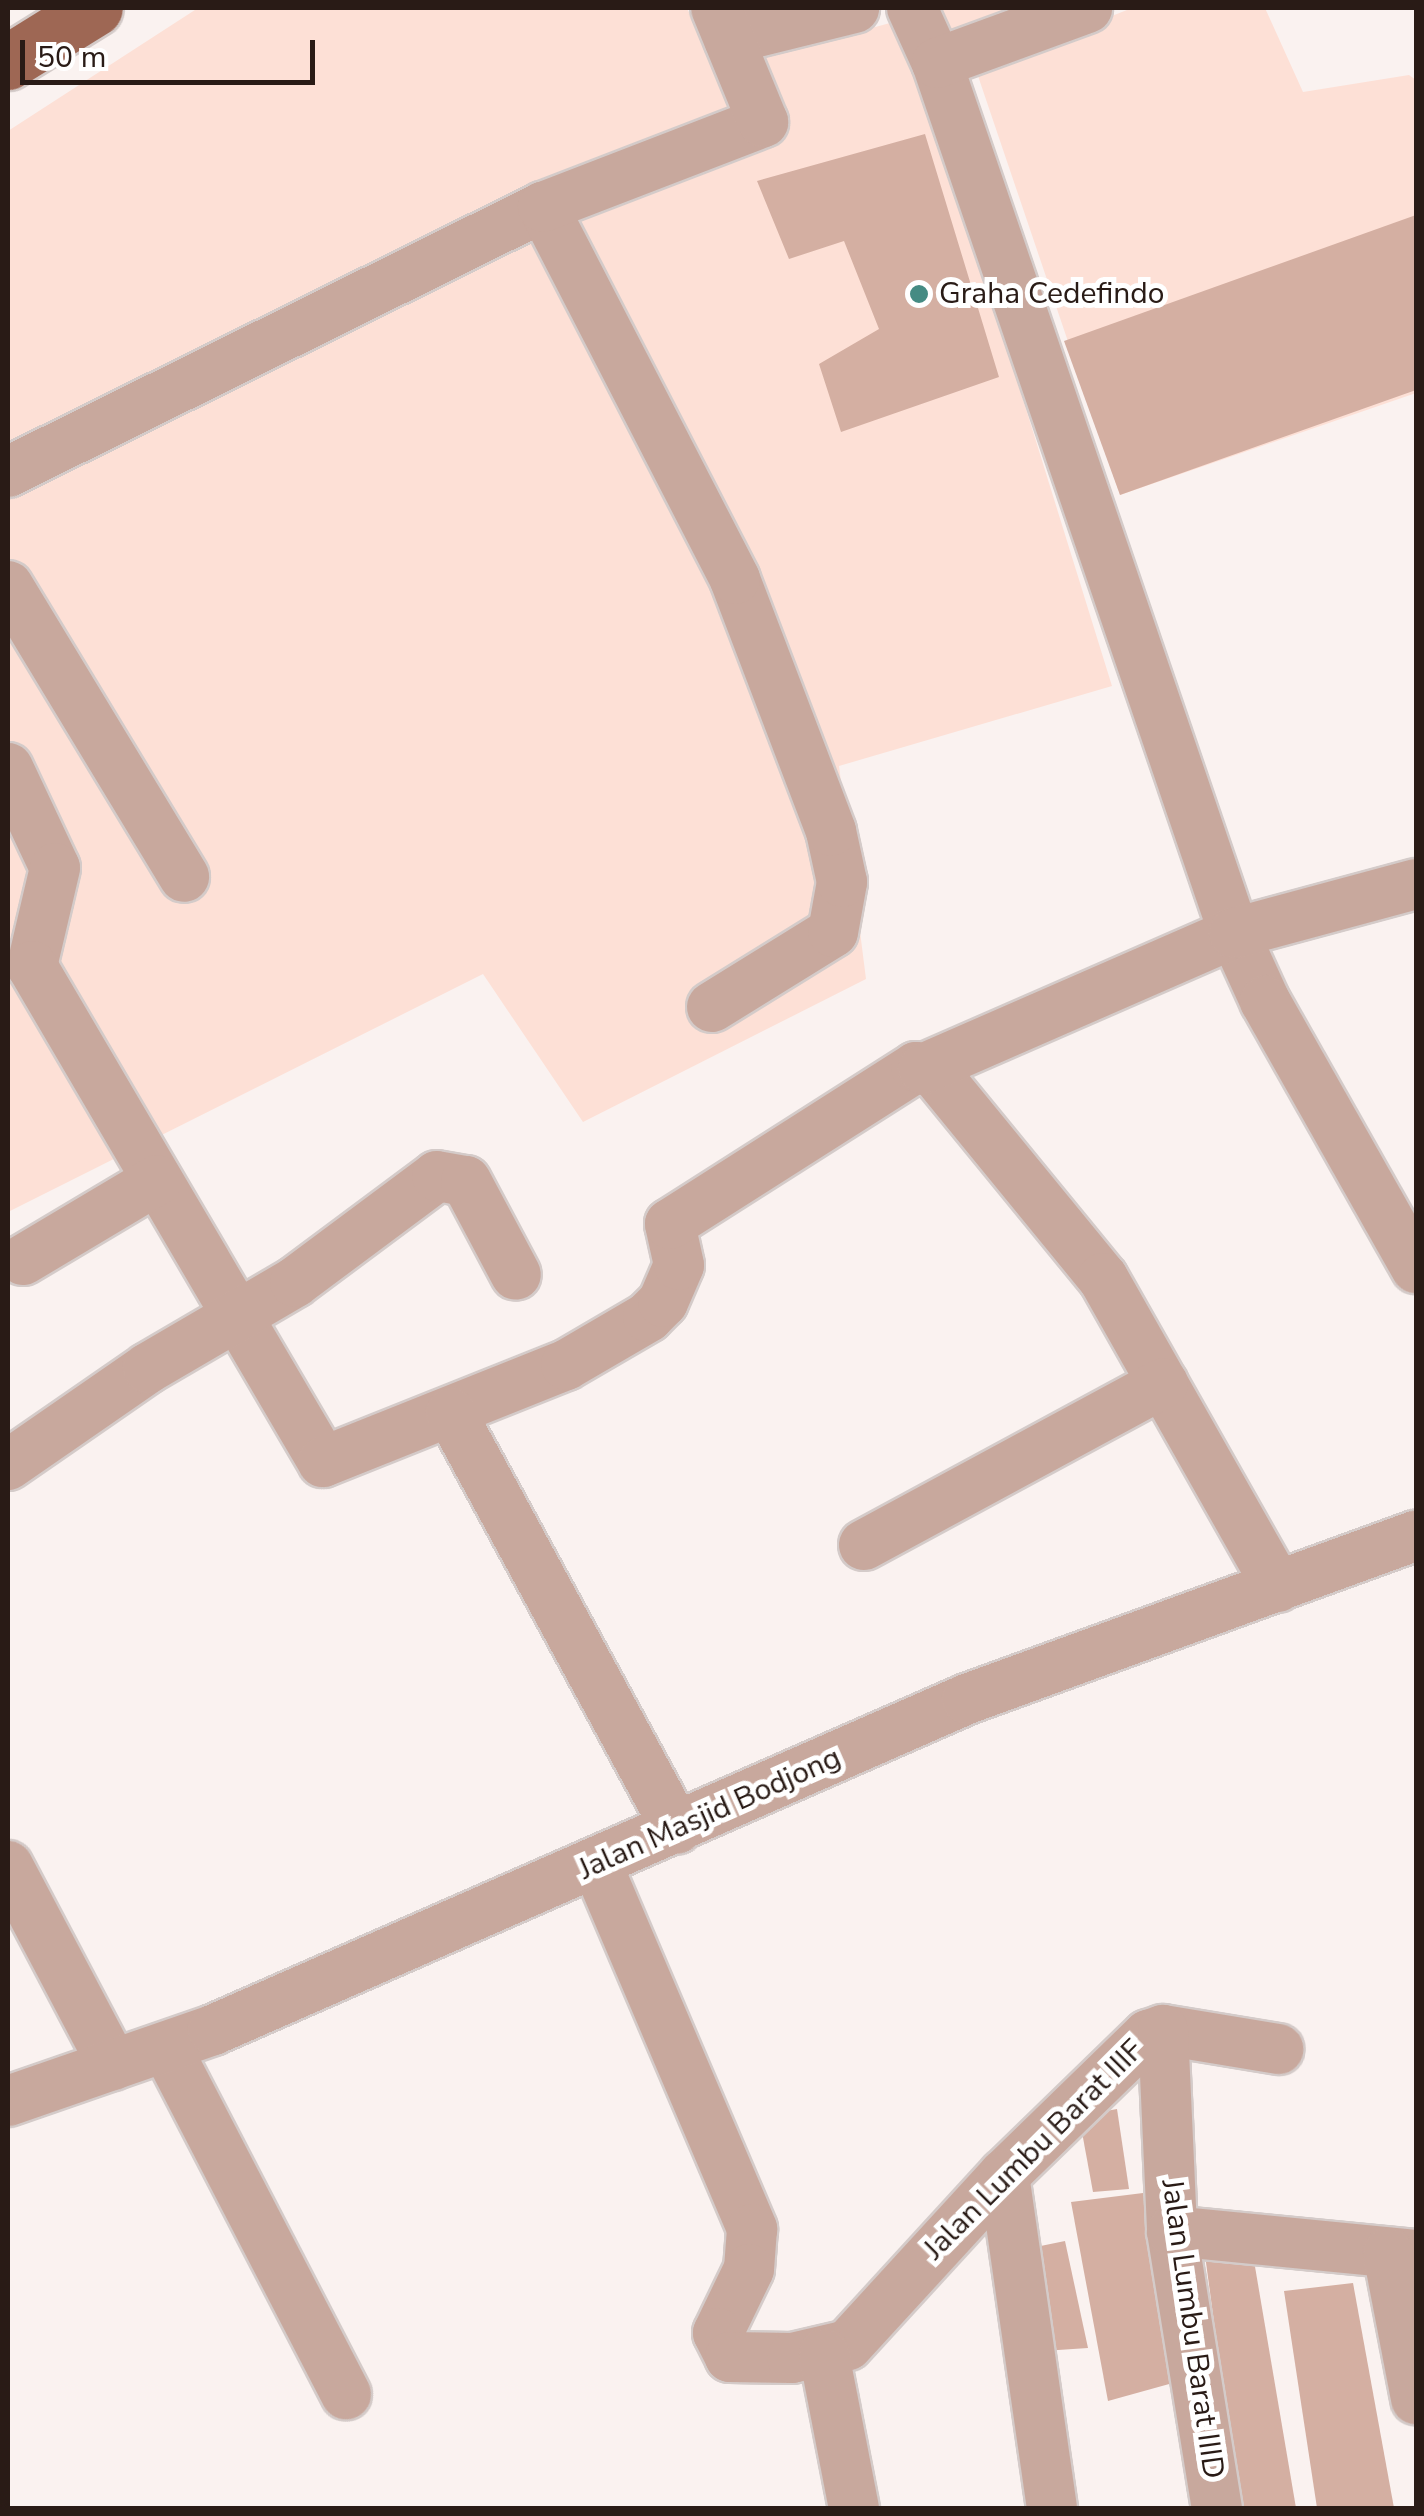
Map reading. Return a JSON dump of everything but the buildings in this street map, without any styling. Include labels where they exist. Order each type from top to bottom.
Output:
[{"type":"main road","points":[[8,62],[95,8]]},
{"type":"street","points":[[8,472],[543,207],[763,122],[723,23],[854,8]]},
{"type":"street","points":[[912,8],[955,40],[1234,933],[1274,1017],[1416,1268]]},
{"type":"street","points":[[955,40],[1086,8]]},
{"type":"street","points":[[543,207],[734,578],[831,831],[842,882],[833,932],[712,1007]]},
{"type":"street","points":[[8,586],[184,877]]},
{"type":"street","points":[[8,768],[55,868],[32,966],[323,1462],[566,1366],[648,1317],[663,1302],[679,1266],[668,1230],[676,1218],[906,1072],[923,1069],[1234,933],[1416,884]]},
{"type":"street","points":[[923,1069],[935,1073],[1078,1244],[1278,1587]]},
{"type":"street","points":[[8,1465],[148,1368],[237,1316],[444,1174],[466,1181],[516,1275]]},
{"type":"street","points":[[22,1260],[158,1180]]},
{"type":"street","points":[[864,1545],[1162,1383]]},
{"type":"street","points":[[451,1413],[677,1828]]},
{"type":"street","name":"Jalan Masjid Bodjong","points":[[8,2101],[166,2049],[597,1865],[967,1699],[1416,1536]]},
{"type":"street","points":[[597,1865],[752,2229],[749,2269],[718,2333],[720,2348],[745,2360],[824,2354],[854,2508]]},
{"type":"street","points":[[8,1866],[113,2065]]},
{"type":"street","name":"Jalan Lumbu Barat IIIF","points":[[824,2354],[848,2345],[1004,2174],[1135,2043],[1163,2030],[1278,2050]]},
{"type":"street","name":"Jalan Lumbu Barat IIID","points":[[1163,2030],[1172,2231],[1218,2508]]},
{"type":"street","points":[[166,2049],[346,2394]]},
{"type":"street","points":[[1004,2174],[1052,2508]]},
{"type":"street","points":[[1172,2231],[1402,2254],[1416,2400]]},
{"type":"shaded area","points":[[198,8],[687,8],[715,70],[905,19],[1112,686],[839,766],[866,979],[583,1122],[483,974],[8,1212],[8,131]]},
{"type":"shaded area","points":[[918,8],[1049,8],[944,50]]},
{"type":"shaded area","points":[[1132,8],[1265,8],[1303,92],[1409,75],[1416,80],[1416,393],[1120,495],[976,70]]},
{"type":"place","name":"Graha Cedefindo","points":[[919,294]]}]
